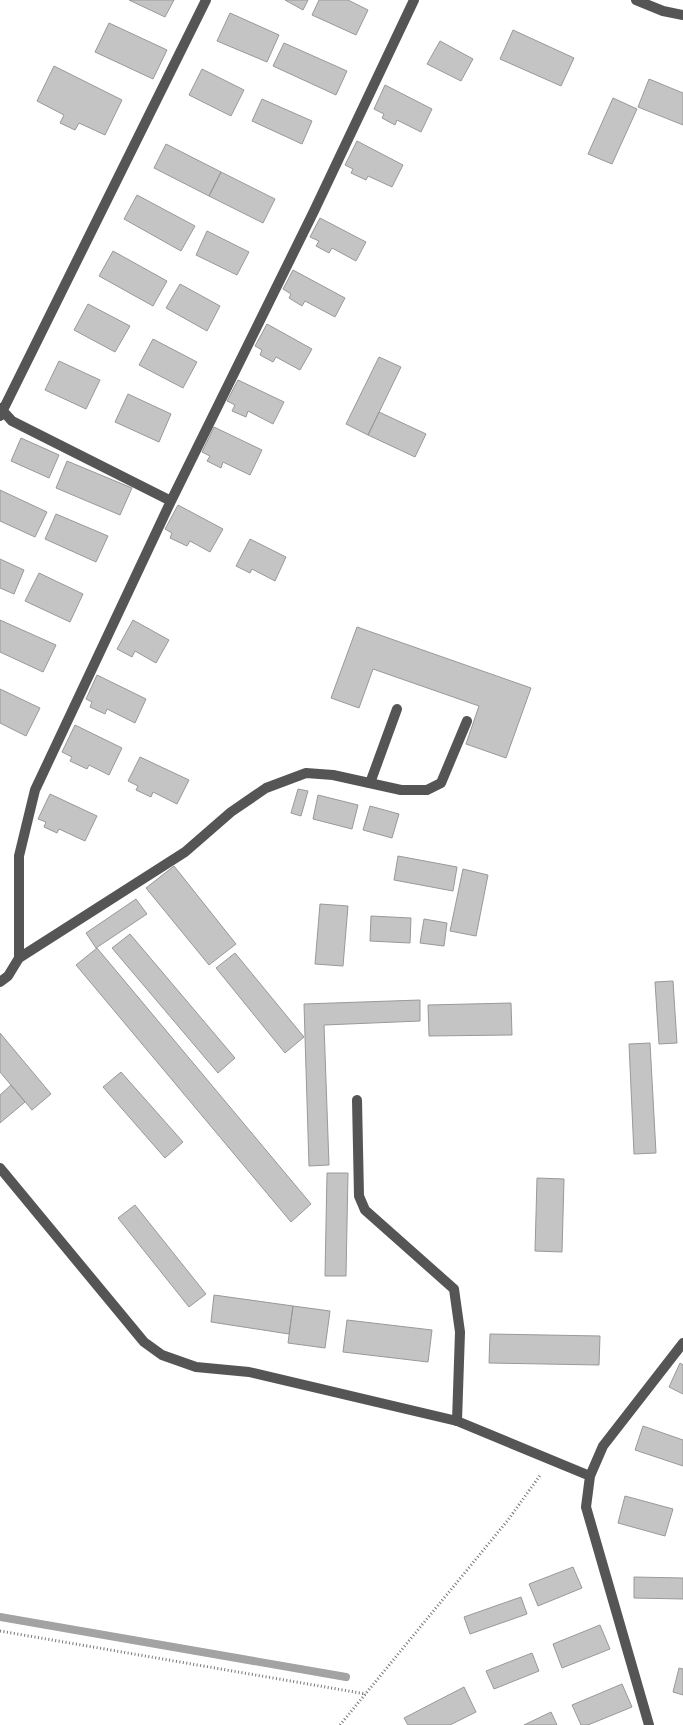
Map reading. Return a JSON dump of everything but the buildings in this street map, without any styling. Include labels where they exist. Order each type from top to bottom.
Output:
[{"type":"street","points":[[171,501],[12,421],[1,411],[206,0]]},
{"type":"street","points":[[19,958],[19,856],[35,790],[171,501],[314,211],[414,0]]},
{"type":"street","points":[[636,0],[663,11],[683,15]]},
{"type":"street","points":[[370,783],[397,709]]},
{"type":"street","points":[[0,982],[8,976],[19,958],[186,852],[231,812],[266,788],[306,773],[333,775],[401,790],[427,790],[441,783],[467,721]]},
{"type":"street","points":[[357,1100],[359,1196],[365,1210],[454,1289],[460,1332],[456,1421]]},
{"type":"street","points":[[0,1168],[144,1342],[162,1355],[196,1367],[249,1372],[456,1421],[590,1476]]},
{"type":"street","points":[[649,1725],[586,1507],[590,1476],[603,1446],[683,1342]]},
{"type":"path","points":[[340,1725],[508,1520],[552,1459]]},
{"type":"path","points":[[0,1631],[366,1694]]},
{"type":"waterway","points":[[0,1617],[346,1677]]}]
